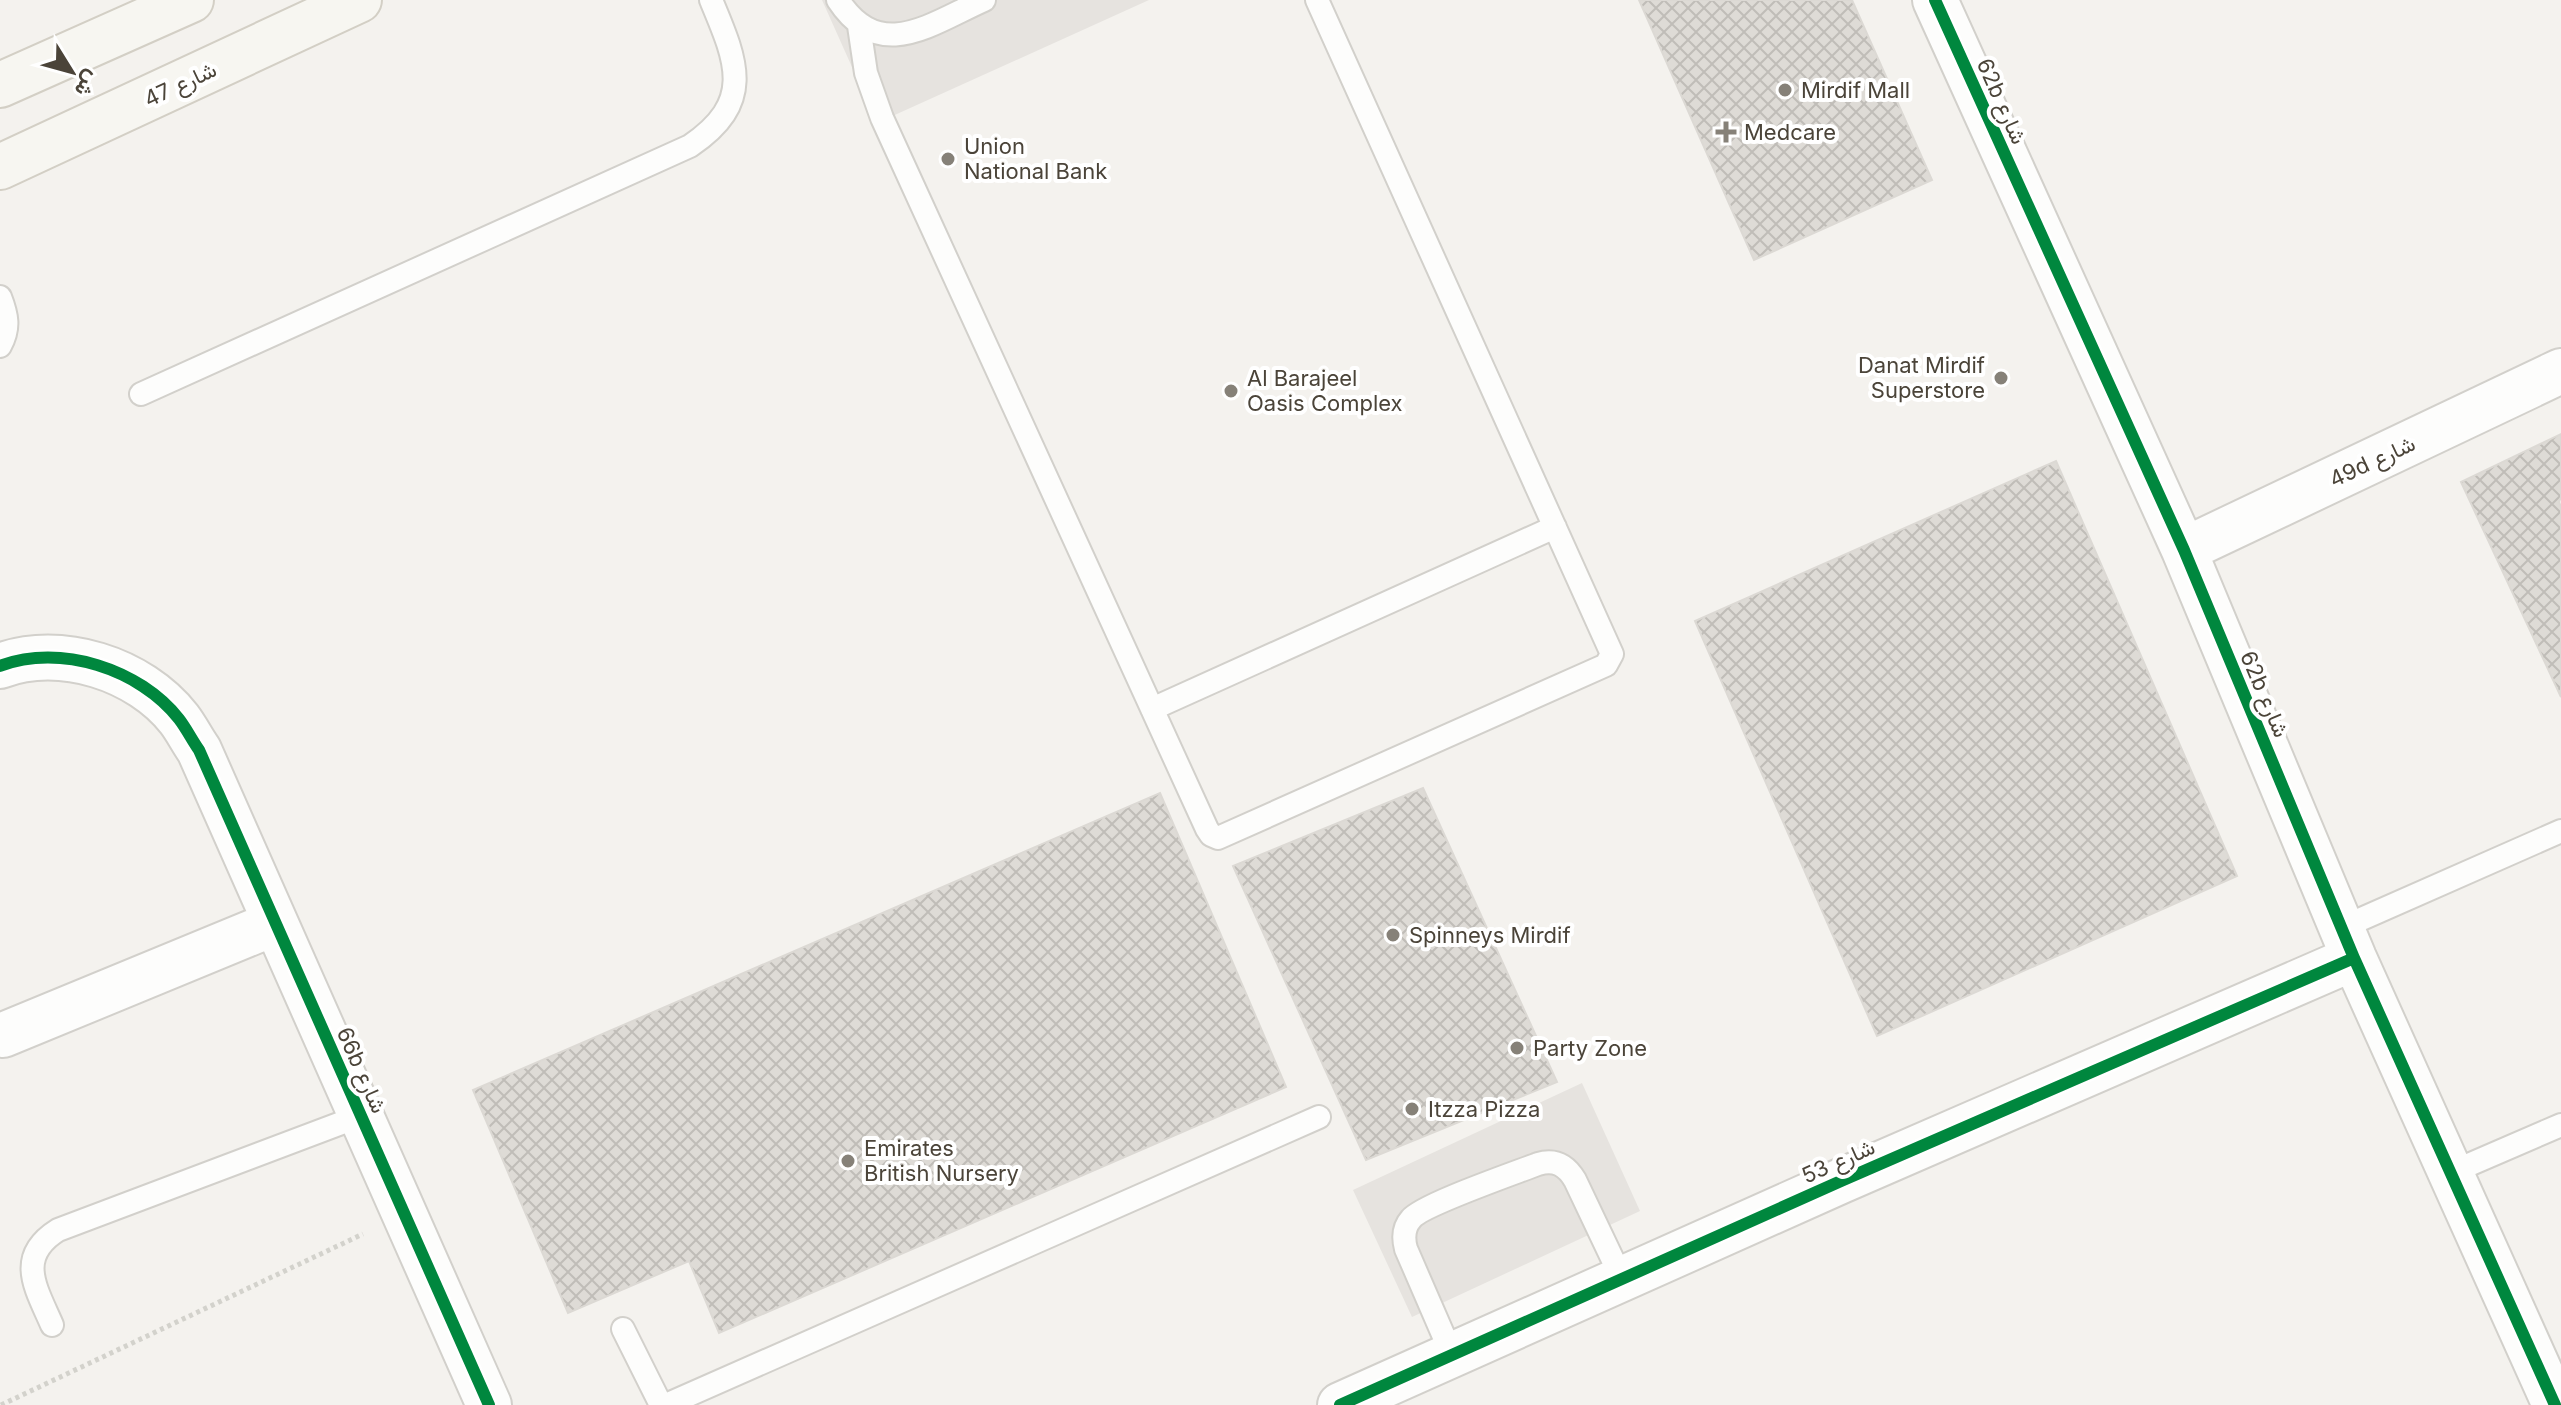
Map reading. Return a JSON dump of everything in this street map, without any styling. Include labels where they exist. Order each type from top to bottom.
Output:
[{"type":"street","points":[[0,85],[191,0]]},
{"type":"street","name":"شارع 47","points":[[0,167],[359,0]]},
{"type":"street","name":"62b شارع","points":[[1935,0],[2184,550],[2347,943],[2555,1405]]},
{"type":"street","name":"49d شارع","points":[[2184,550],[2561,371]]},
{"type":"street","name":"66b شارع","points":[[0,666],[42,658],[81,661],[117,671],[150,691],[178,717],[199,750],[489,1405]]},
{"type":"street","points":[[3,1035],[275,923]]},
{"type":"street","name":"شارع 53","points":[[1340,1405],[1622,1279],[2347,943]]},
{"type":"lane","points":[[141,394],[690,146],[710,132],[726,113],[734,90],[735,66],[729,42],[711,0]]},
{"type":"lane","points":[[838,0],[859,26],[876,35],[895,37],[984,0]]},
{"type":"lane","points":[[859,26],[873,96],[1208,832],[1221,838],[1606,665],[1612,654],[1317,0]]},
{"type":"lane","points":[[0,297],[8,322],[0,346]]},
{"type":"lane","points":[[1152,709],[1555,527]]},
{"type":"lane","points":[[2347,943],[2561,831]]},
{"type":"lane","points":[[52,1325],[32,1279],[36,1250],[45,1238],[58,1230],[360,1116]]},
{"type":"lane","points":[[623,1329],[663,1405],[1319,1117]]},
{"type":"lane","points":[[2450,1173],[2561,1125]]},
{"type":"lane","points":[[1452,1355],[1404,1238],[1410,1220],[1427,1208],[1538,1164],[1556,1162],[1571,1172],[1622,1279]]},
{"type":"path","points":[[1,1405],[404,1215]]},
{"type":"shaded area","points":[[822,0],[1149,0],[877,123]]},
{"type":"shaded area","points":[[1582,1083],[1640,1211],[1412,1317],[1353,1190]]},
{"type":"building","name":"Mirdif Mall","points":[[1639,0],[1852,0],[1932,180],[1754,260]]},
{"type":"building","points":[[2561,434],[2559,502],[2561,697],[2461,482]]},
{"type":"building","points":[[2056,461],[2237,876],[1877,1036],[1695,621]]},
{"type":"building","points":[[1423,788],[1557,1082],[1366,1160],[1233,866]]},
{"type":"building","points":[[1160,793],[1286,1087],[719,1333],[689,1261],[568,1313],[473,1090]]},
{"type":"cycle path","points":[[1935,0],[2184,550],[2354,958],[2555,1405]]},
{"type":"cycle path","points":[[0,666],[48,658],[73,659],[97,665],[143,686],[163,701],[184,726],[199,750],[489,1405]]},
{"type":"cycle path","points":[[1340,1405],[1841,1181],[2354,958]]},
{"type":"place","name":"Mirdif Mall","points":[[1785,90]]},
{"type":"place","name":"Medcare","points":[[1726,132]]},
{"type":"place","name":"Union National Bank","points":[[948,159]]},
{"type":"place","name":"Danat Mirdif Superstore","points":[[2001,378]]},
{"type":"place","name":"Al Barajeel Oasis Complex","points":[[1231,391]]},
{"type":"place","name":"Spinneys Mirdif","points":[[1393,935]]},
{"type":"place","name":"Party Zone","points":[[1517,1048]]},
{"type":"place","name":"Itzza Pizza","points":[[1412,1109]]},
{"type":"place","name":"Emirates British Nursery","points":[[848,1161]]}]
